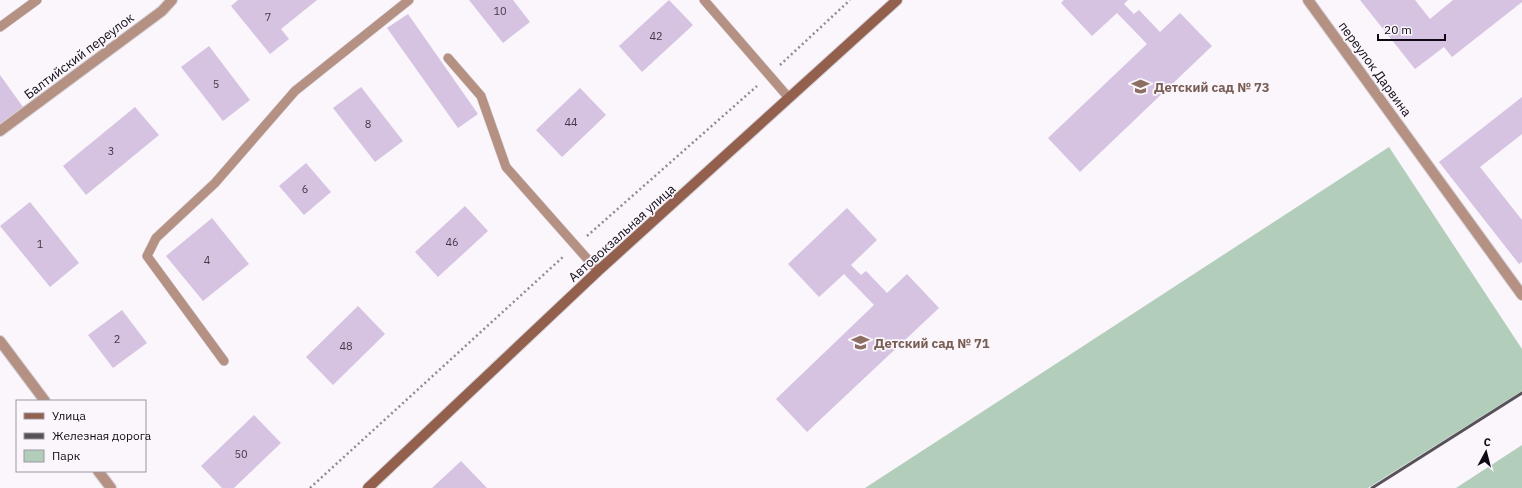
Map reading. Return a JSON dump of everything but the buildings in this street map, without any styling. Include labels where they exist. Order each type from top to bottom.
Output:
[{"type":"street","name":"Балтийский переулок","points":[[0,131],[162,11],[172,0]]},
{"type":"street","name":"Автовокзальная улица","points":[[368,488],[598,272],[897,0]]},
{"type":"street","name":"переулок Дарвина","points":[[1308,0],[1522,295]]},
{"type":"street","points":[[0,341],[44,400]]},
{"type":"street","points":[[99,472],[111,488]]},
{"type":"lane","points":[[0,27],[38,0]]},
{"type":"lane","points":[[224,361],[147,256],[156,238],[215,183],[295,91],[409,0]]},
{"type":"lane","points":[[704,0],[789,98]]},
{"type":"lane","points":[[448,58],[481,96],[506,167],[598,272]]},
{"type":"green space","points":[[1389,147],[1522,349],[1522,391],[1368,488],[865,488]]},
{"type":"green space","points":[[1522,445],[1522,488],[1456,488]]},
{"type":"railway","points":[[1372,488],[1522,393]]},
{"type":"place","name":"Детский сад № 73","points":[[1141,87]]},
{"type":"place","name":"Детский сад № 71","points":[[861,343]]}]
